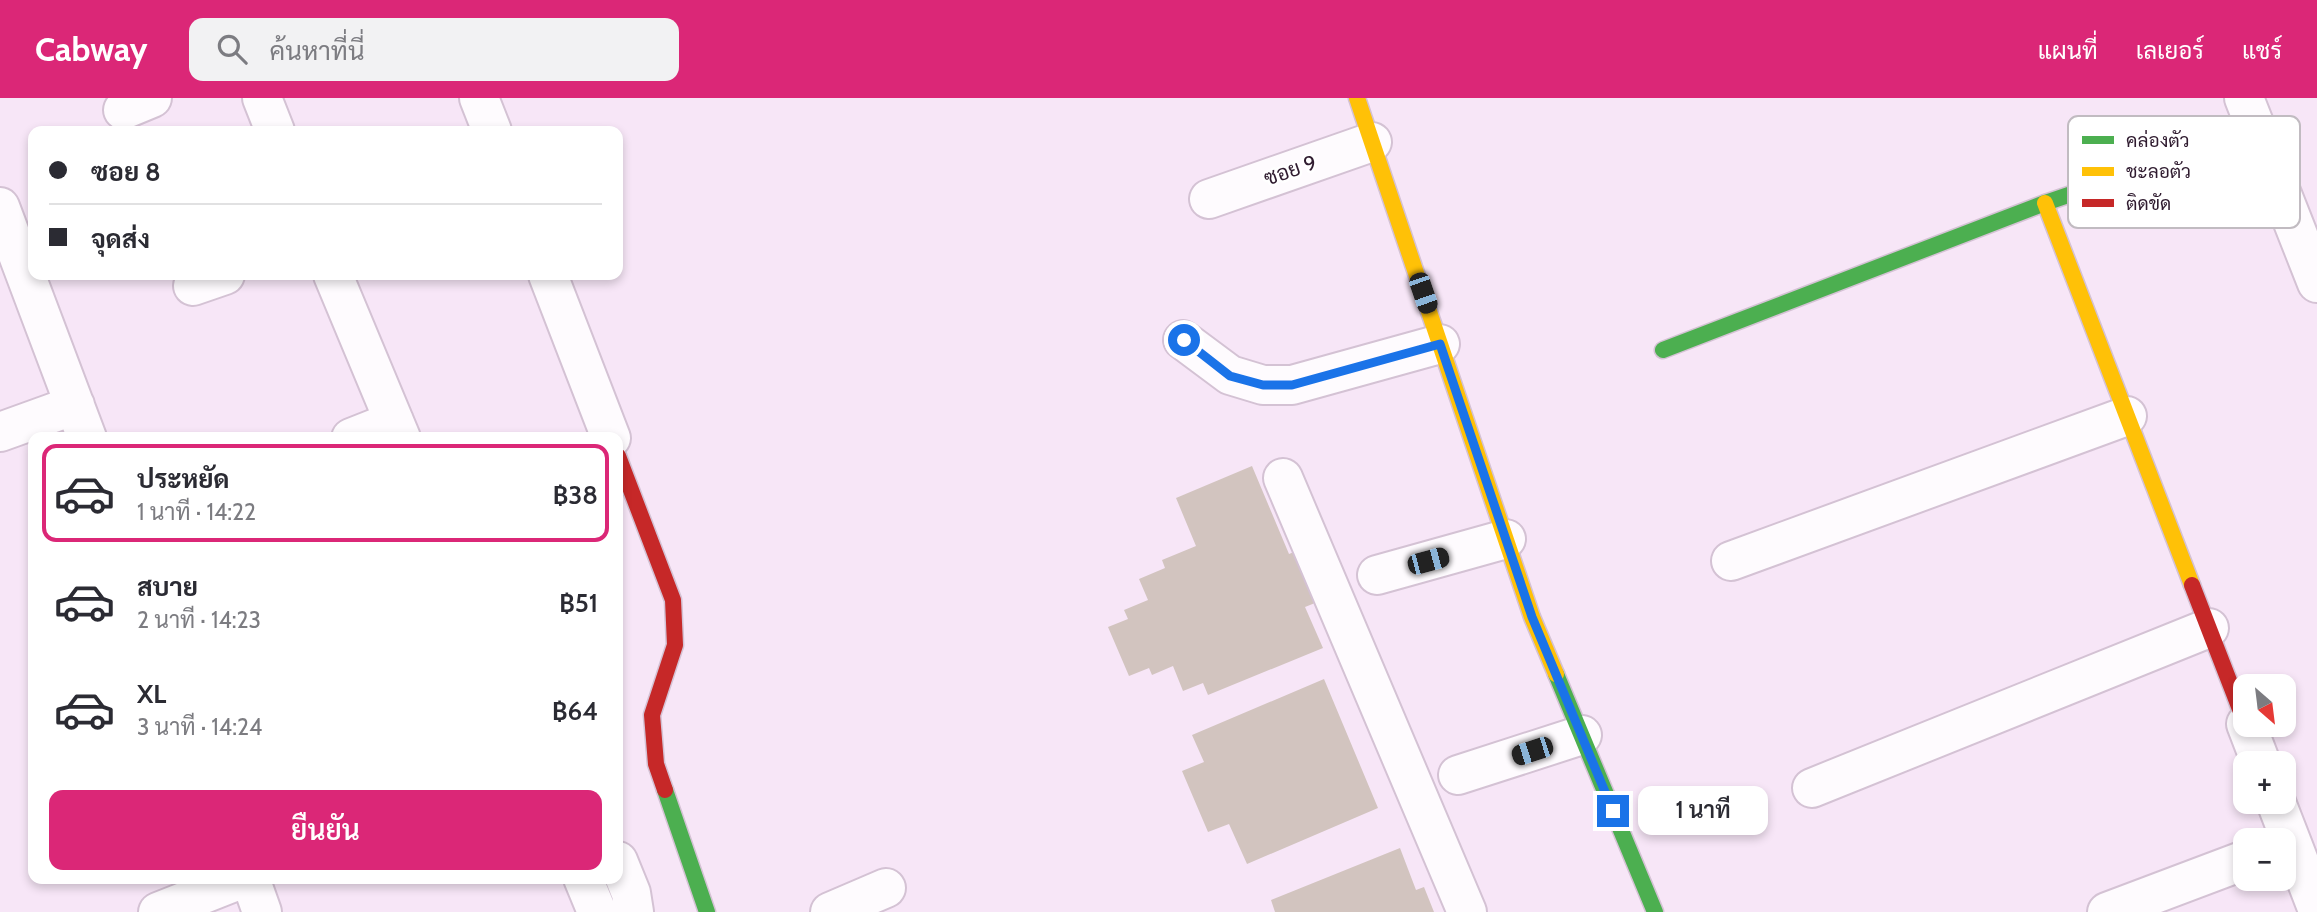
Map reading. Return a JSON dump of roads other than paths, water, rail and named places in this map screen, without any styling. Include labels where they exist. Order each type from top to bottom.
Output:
[{"type":"street","points":[[262,98],[273,126]]},
{"type":"street","points":[[480,98],[490,126]]},
{"type":"street","points":[[1357,98],[1532,617],[1656,912]]},
{"type":"street","name":"ซอย 9","points":[[1209,199],[1372,142]]},
{"type":"street","points":[[1663,350],[2068,193]]},
{"type":"street","points":[[2045,203],[2233,690]]},
{"type":"street","points":[[0,207],[81,421],[0,432]]},
{"type":"street","points":[[2296,228],[2317,283]]},
{"type":"street","points":[[335,280],[397,429]]},
{"type":"street","points":[[550,280],[609,432]]},
{"type":"street","points":[[1184,340],[1230,376],[1263,385],[1292,385],[1440,344]]},
{"type":"street","points":[[1731,561],[2127,416]]},
{"type":"street","points":[[623,469],[673,600],[675,645],[652,715],[656,764],[708,912]]},
{"type":"street","points":[[1283,478],[1466,912]]},
{"type":"street","points":[[1377,575],[1506,539]]},
{"type":"street","points":[[1812,788],[2209,628]]},
{"type":"street","points":[[1458,775],[1582,735]]},
{"type":"street","points":[[2296,862],[2317,908]]},
{"type":"street","points":[[2108,912],[2233,865]]},
{"type":"street","points":[[623,873],[631,893],[634,912]]},
{"type":"street","points":[[158,912],[229,884]]},
{"type":"street","points":[[252,884],[262,912]]},
{"type":"street","points":[[585,884],[597,912]]},
{"type":"street","points":[[830,912],[886,888]]}]
